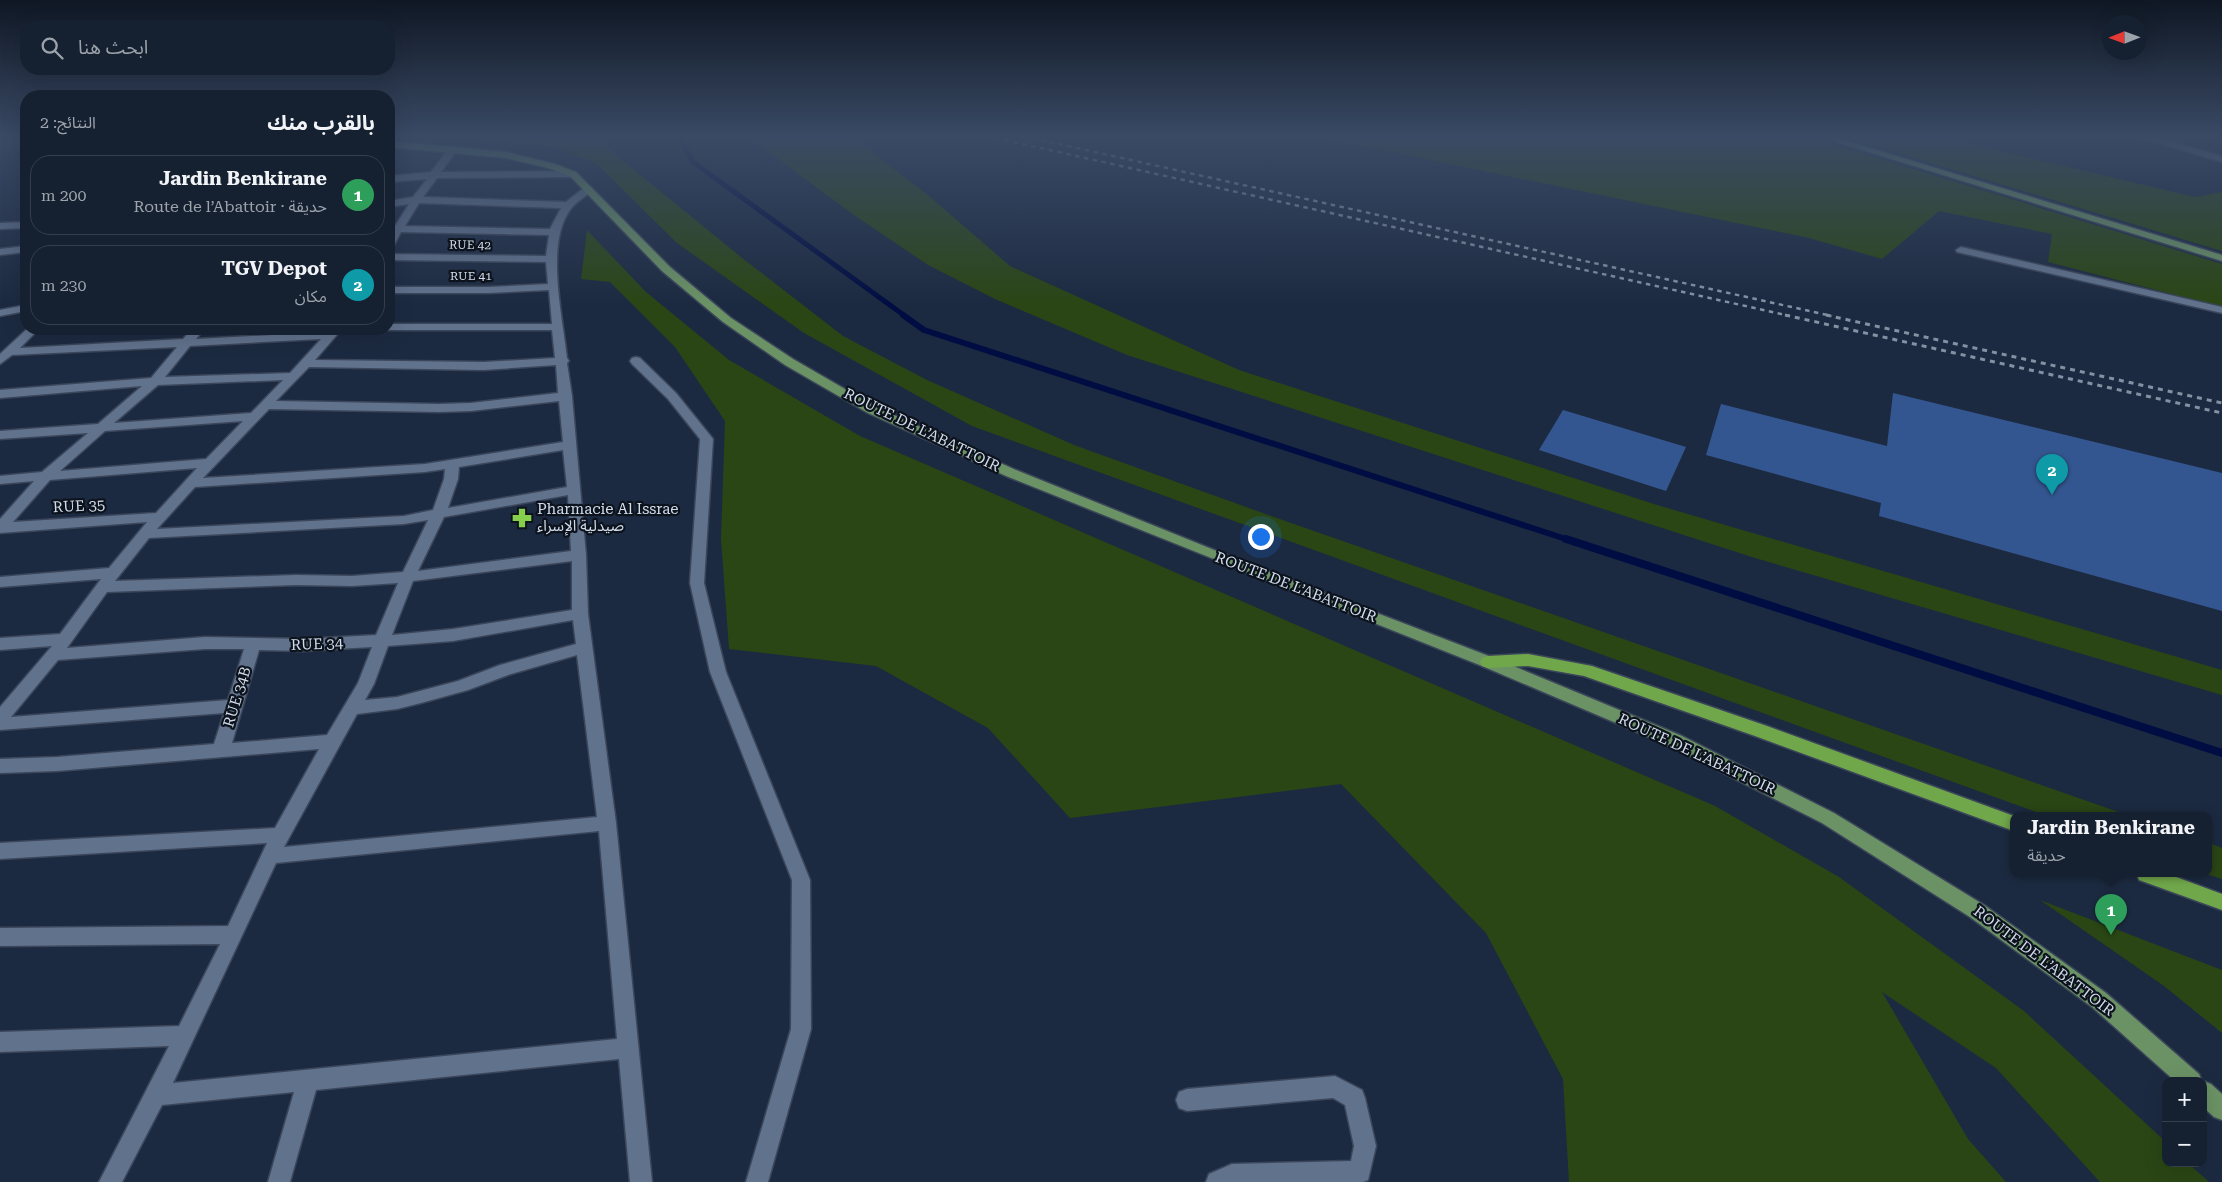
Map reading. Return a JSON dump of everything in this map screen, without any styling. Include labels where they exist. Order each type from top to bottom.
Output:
[{"type":"highway","points":[[1488,662],[1528,660],[1586,670],[1761,731],[2010,823]]},
{"type":"highway","points":[[2154,877],[2222,902]]},
{"type":"main road","name":"ROUTE DE L’ABATTOIR","points":[[593,193],[666,268],[727,320],[789,362],[872,410],[1020,476],[1239,565],[1488,662],[1676,741],[1828,818],[1977,911],[2008,933],[2100,1000],[2187,1077]]},
{"type":"main road","points":[[2009,193],[2222,258]]},
{"type":"main road","points":[[2207,1096],[2222,1109]]},
{"type":"street","points":[[395,226],[421,193]]},
{"type":"street","points":[[580,193],[568,205],[553,232],[551,258],[574,490],[579,555],[580,614],[607,823],[641,1182]]},
{"type":"street","points":[[395,203],[416,200],[568,205]]},
{"type":"street","points":[[0,226],[20,225]]},
{"type":"street","points":[[395,228],[553,232]]},
{"type":"street","points":[[0,252],[20,250]]},
{"type":"street","points":[[1961,250],[2222,310]]},
{"type":"street","name":"RUE 42","points":[[395,257],[551,258]]},
{"type":"street","name":"RUE 41","points":[[395,290],[489,290],[553,287]]},
{"type":"street","points":[[0,313],[20,309]]},
{"type":"street","points":[[395,327],[558,327]]},
{"type":"street","points":[[5,356],[27,335]]},
{"type":"street","points":[[0,527],[46,476],[155,382],[194,335]]},
{"type":"street","points":[[5,356],[290,335]]},
{"type":"street","points":[[0,718],[54,655],[103,587],[160,517],[252,417],[307,363],[331,335]]},
{"type":"street","points":[[307,363],[484,366],[562,361]]},
{"type":"street","points":[[636,361],[672,396],[707,439],[698,583],[718,672],[801,880],[801,1029],[757,1182]]},
{"type":"street","points":[[0,394],[155,382],[294,376]]},
{"type":"street","points":[[266,405],[439,408],[566,396]]},
{"type":"street","points":[[0,435],[252,417]]},
{"type":"street","points":[[190,483],[321,476],[452,465],[569,445]]},
{"type":"street","points":[[0,480],[211,463]]},
{"type":"street","points":[[110,1182],[156,1095],[234,935],[280,835],[366,684],[383,641],[389,618],[438,515],[451,479],[452,465]]},
{"type":"street","points":[[146,534],[404,520],[574,490]]},
{"type":"street","name":"RUE 35","points":[[0,527],[160,517]]},
{"type":"street","points":[[103,587],[188,586],[270,581],[352,581],[408,577],[579,555]]},
{"type":"street","points":[[0,582],[114,573]]},
{"type":"street","name":"RUE 34","points":[[54,655],[204,643],[303,645],[383,641],[453,635],[580,614]]},
{"type":"street","points":[[0,644],[64,639]]},
{"type":"street","name":"RUE 34B","points":[[221,750],[253,645]]},
{"type":"street","points":[[352,708],[387,704],[421,697],[462,686],[506,669],[585,647]]},
{"type":"street","points":[[0,724],[234,706]]},
{"type":"street","points":[[0,766],[57,764],[332,741]]},
{"type":"street","points":[[270,856],[607,823]]},
{"type":"street","points":[[0,851],[280,835]]},
{"type":"street","points":[[0,937],[234,935]]},
{"type":"street","points":[[0,1042],[184,1036]]},
{"type":"street","points":[[156,1095],[628,1048]]},
{"type":"street","points":[[279,1182],[308,1081]]},
{"type":"street","points":[[1187,1100],[1335,1087],[1354,1098],[1365,1146],[1360,1172],[1232,1175],[1218,1182]]},
{"type":"green space","points":[[627,193],[663,193],[843,336],[927,380],[1074,445],[1271,516],[2119,812],[2036,812],[972,426],[804,333],[677,243]]},
{"type":"green space","points":[[825,193],[925,193],[1010,266],[1239,370],[1657,505],[2222,670],[2222,695],[1755,558],[1127,355],[995,299],[928,265]]},
{"type":"green space","points":[[1592,193],[1992,193],[2222,264],[2222,307],[2048,262],[2052,234],[1939,211],[1882,259],[1809,238]]},
{"type":"green space","points":[[2031,193],[2179,193],[2195,197],[2222,193],[2222,251]]},
{"type":"green space","points":[[587,230],[646,292],[729,360],[860,436],[1715,806],[1839,877],[2024,1011],[2162,1138],[2162,1167],[2192,1167],[2209,1182],[2100,1182],[1996,1068],[1882,992],[1968,1139],[2006,1182],[1569,1182],[1563,1079],[1486,933],[1341,784],[1070,818],[988,728],[876,666],[729,649],[721,539],[725,421],[675,347],[610,282],[581,279]]},
{"type":"green space","points":[[2212,844],[2222,848],[2222,879],[2212,876]]},
{"type":"green space","points":[[2040,900],[2222,970],[2222,1033],[2164,986]]},
{"type":"building","points":[[1893,393],[2222,473],[2222,611],[1879,516],[1881,503],[1706,455],[1721,404],[1887,446]]},
{"type":"building","points":[[1563,410],[1686,447],[1666,491],[1539,450]]},
{"type":"waterway","points":[[736,193],[905,316]]},
{"type":"waterway","points":[[903,315],[924,330],[1569,540]]},
{"type":"waterway","points":[[1566,539],[2222,753]]},
{"type":"railway","points":[[1242,193],[1790,316]]},
{"type":"railway","points":[[1280,193],[1832,316]]},
{"type":"railway","points":[[1785,315],[2222,413]]},
{"type":"railway","points":[[1826,315],[2222,403]]},
{"type":"place","name":"TGV Depot","points":[[2052,495]]},
{"type":"place","name":"Pharmacie Al Issrae صيدلية الإسراء","points":[[522,518]]},
{"type":"place","name":"Jardin Benkirane","points":[[2111,935]]}]
